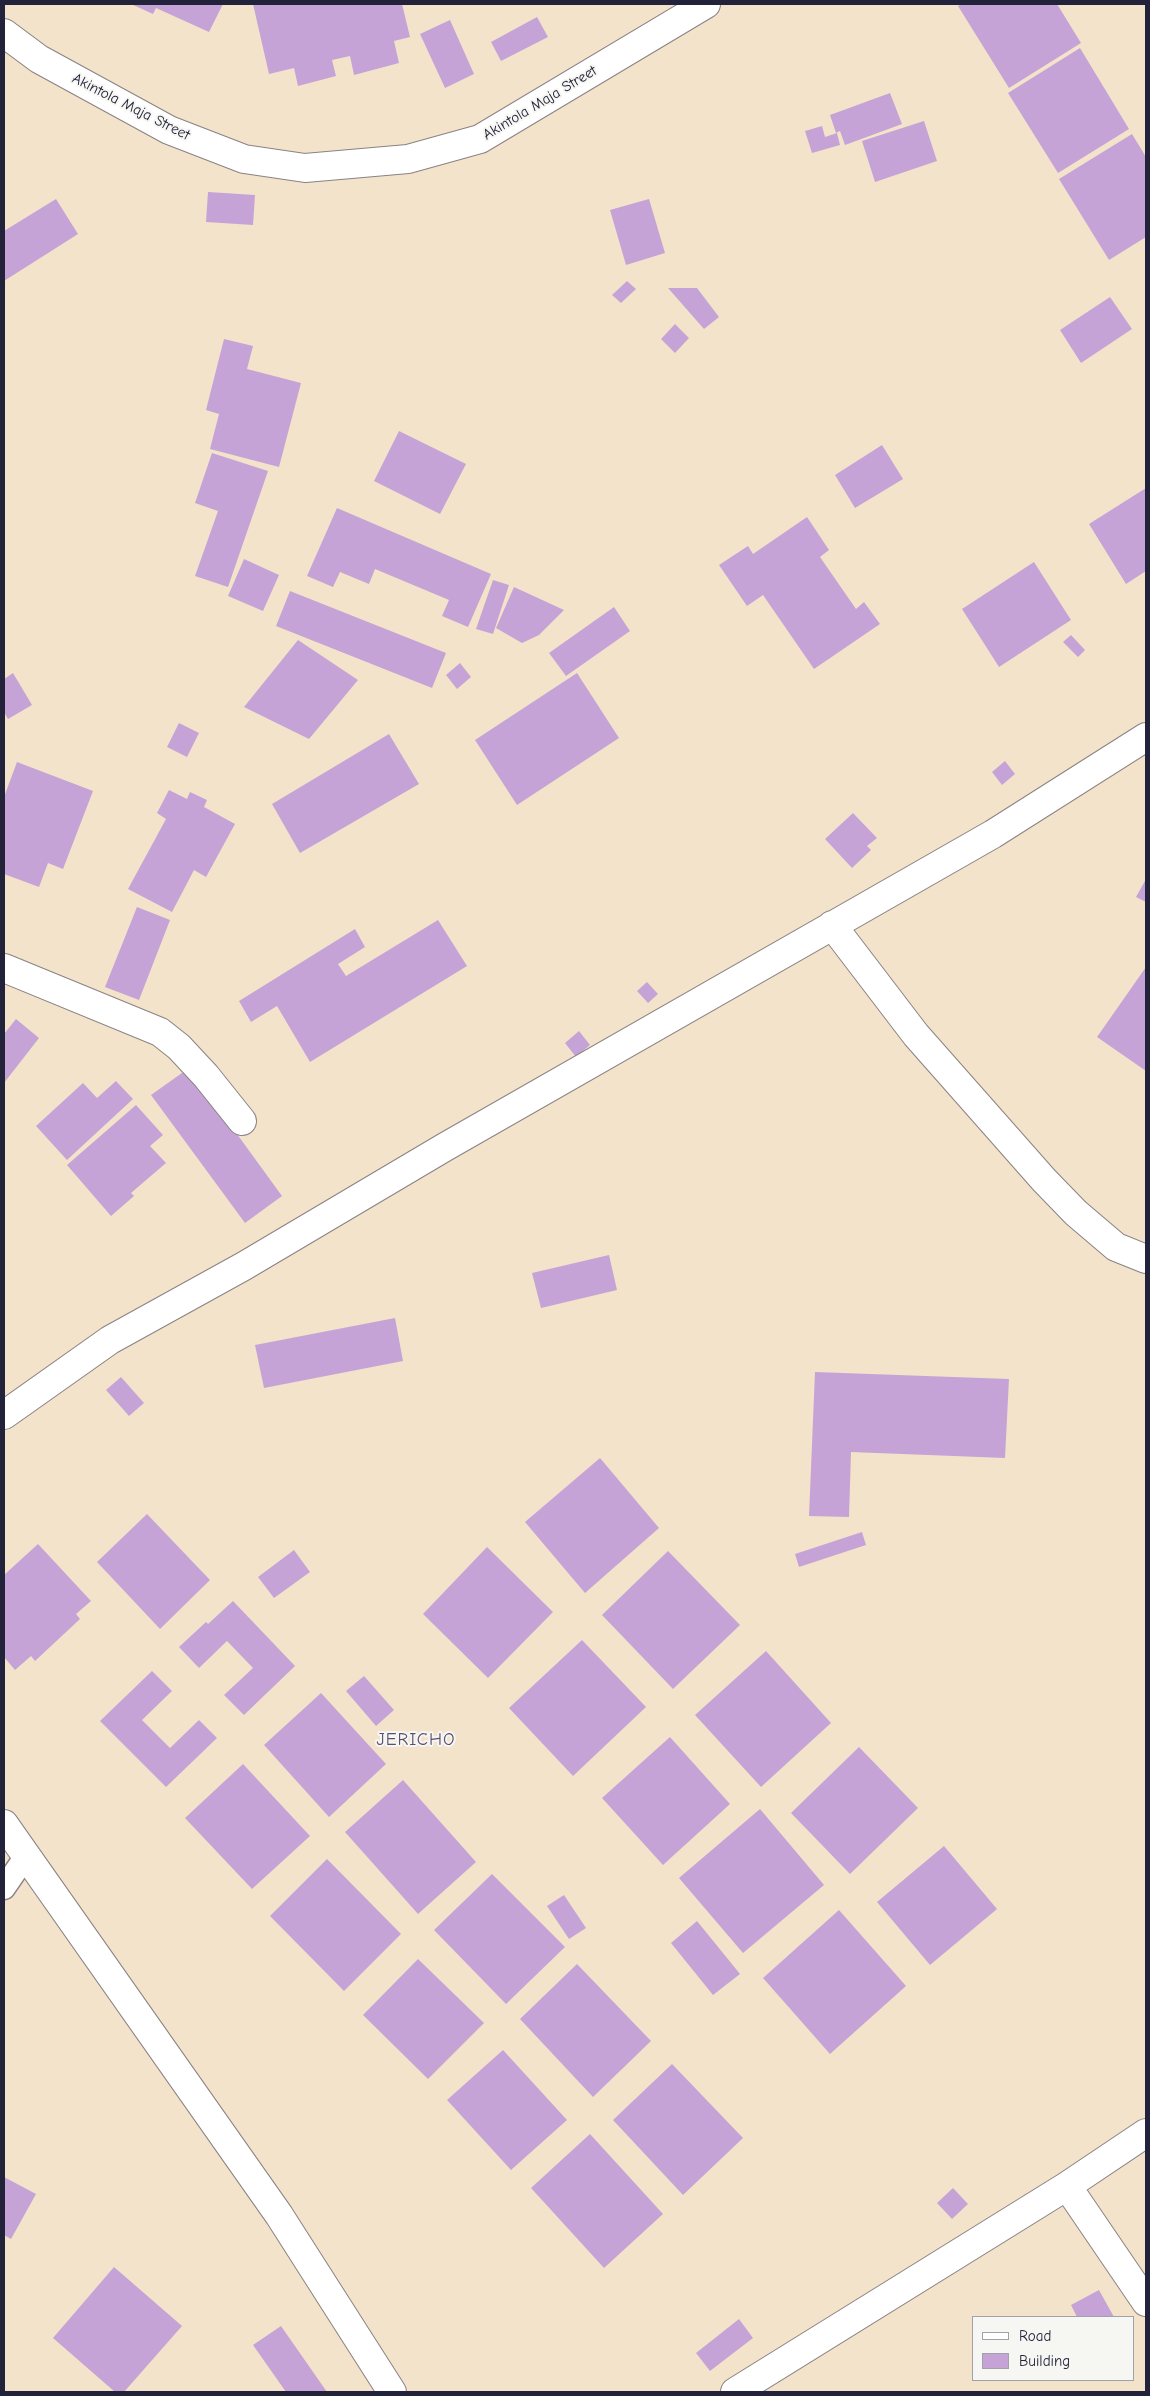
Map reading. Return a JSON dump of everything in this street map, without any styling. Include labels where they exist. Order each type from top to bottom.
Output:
[{"type":"street","name":"Akintola Maja Street","points":[[4,33],[39,60],[169,130],[244,160],[306,168],[408,160],[480,139],[706,4]]},
{"type":"street","points":[[4,1415],[110,1340],[244,1266],[993,834],[1146,737]]},
{"type":"street","points":[[832,926],[916,1035],[1044,1180],[1076,1213],[1116,1247],[1146,1259]]},
{"type":"street","points":[[4,968],[160,1032],[179,1048],[206,1076],[242,1122]]},
{"type":"street","points":[[4,1824],[279,2215],[392,2392]]},
{"type":"street","points":[[735,2392],[1067,2186],[1146,2133]]},
{"type":"street","points":[[1067,2186],[1146,2302]]},
{"type":"lane","points":[[4,1888],[26,1856]]},
{"type":"building","points":[[131,4],[223,4],[209,32],[156,8],[153,14]]},
{"type":"building","points":[[253,4],[402,4],[410,37],[394,41],[399,63],[354,75],[350,56],[332,60],[336,76],[298,86],[294,68],[269,74]]},
{"type":"building","points":[[962,4],[1057,4],[1081,43],[1009,88],[958,6]]},
{"type":"building","points":[[537,17],[548,37],[501,61],[491,42]]},
{"type":"building","points":[[450,20],[474,74],[445,88],[420,34]]},
{"type":"building","points":[[1080,48],[1129,129],[1058,173],[1008,93]]},
{"type":"building","points":[[890,93],[902,124],[845,145],[840,131],[836,133],[830,115]]},
{"type":"building","points":[[924,121],[937,161],[875,182],[862,141]]},
{"type":"building","points":[[822,126],[825,137],[837,133],[840,145],[812,153],[805,131]]},
{"type":"building","points":[[1132,134],[1146,157],[1146,237],[1109,260],[1059,179]]},
{"type":"building","points":[[208,192],[255,195],[253,225],[206,222]]},
{"type":"building","points":[[56,199],[78,234],[4,281],[4,231]]},
{"type":"building","points":[[649,199],[665,253],[626,265],[610,210]]},
{"type":"building","points":[[627,281],[636,289],[621,303],[612,295]]},
{"type":"building","points":[[668,288],[697,288],[719,317],[704,329]]},
{"type":"building","points":[[1110,297],[1132,329],[1081,363],[1060,330]]},
{"type":"building","points":[[675,324],[689,338],[675,353],[661,339]]},
{"type":"building","points":[[224,339],[253,346],[247,369],[301,383],[279,467],[210,449],[219,414],[206,410]]},
{"type":"building","points":[[399,431],[466,464],[440,514],[374,481]]},
{"type":"building","points":[[882,445],[903,479],[855,508],[835,475]]},
{"type":"building","points":[[212,453],[268,471],[228,587],[195,576],[218,511],[195,503]]},
{"type":"building","points":[[1146,488],[1146,571],[1126,584],[1089,524]]},
{"type":"building","points":[[337,508],[491,574],[468,627],[442,616],[449,600],[375,569],[369,584],[340,572],[333,587],[307,576]]},
{"type":"building","points":[[807,517],[829,550],[820,557],[856,609],[864,602],[880,624],[814,669],[763,595],[747,606],[719,565],[748,546],[753,554]]},
{"type":"building","points":[[244,559],[279,575],[263,611],[228,596]]},
{"type":"building","points":[[1034,562],[1071,620],[999,667],[962,609]]},
{"type":"building","points":[[493,580],[509,585],[493,634],[476,629]]},
{"type":"building","points":[[514,587],[564,610],[539,635],[522,643],[496,628]]},
{"type":"building","points":[[290,591],[446,653],[432,688],[276,626]]},
{"type":"building","points":[[614,607],[630,631],[566,676],[549,653]]},
{"type":"building","points":[[1071,635],[1085,650],[1078,657],[1063,642]]},
{"type":"building","points":[[298,640],[358,680],[309,739],[244,707]]},
{"type":"building","points":[[460,663],[471,677],[457,689],[446,675]]},
{"type":"building","points":[[13,673],[32,705],[8,719],[4,712],[4,679]]},
{"type":"building","points":[[577,673],[619,738],[517,805],[475,740]]},
{"type":"building","points":[[179,723],[199,733],[187,757],[167,747]]},
{"type":"building","points":[[389,734],[419,784],[300,853],[272,804]]},
{"type":"building","points":[[1005,761],[1015,774],[1002,785],[992,772]]},
{"type":"building","points":[[17,762],[93,791],[63,869],[48,863],[39,887],[4,874],[4,797]]},
{"type":"building","points":[[169,790],[187,799],[190,792],[207,800],[204,807],[235,824],[206,877],[194,870],[172,912],[128,889],[166,819],[157,813]]},
{"type":"building","points":[[853,813],[877,838],[867,846],[871,850],[852,868],[825,839]]},
{"type":"building","points":[[1146,879],[1146,902],[1136,897]]},
{"type":"building","points":[[137,907],[170,920],[139,1000],[105,987]]},
{"type":"building","points":[[438,920],[467,966],[310,1062],[277,1006],[251,1022],[239,1001],[355,929],[365,947],[338,964],[346,976]]},
{"type":"building","points":[[1146,967],[1146,1071],[1097,1037]]},
{"type":"building","points":[[647,982],[658,994],[648,1003],[637,991]]},
{"type":"building","points":[[16,1019],[39,1038],[4,1083],[4,1034]]},
{"type":"building","points":[[579,1031],[590,1045],[576,1057],[565,1043]]},
{"type":"building","points":[[189,1068],[282,1196],[245,1223],[151,1095]]},
{"type":"building","points":[[116,1081],[133,1099],[67,1160],[36,1126],[83,1083],[97,1098]]},
{"type":"building","points":[[136,1105],[163,1135],[150,1146],[166,1163],[131,1193],[134,1196],[111,1216],[67,1165]]},
{"type":"building","points":[[609,1255],[617,1290],[541,1308],[532,1273]]},
{"type":"building","points":[[395,1318],[403,1361],[264,1388],[255,1345]]},
{"type":"building","points":[[815,1372],[1009,1379],[1005,1458],[851,1452],[849,1517],[809,1516]]},
{"type":"building","points":[[121,1377],[144,1403],[129,1416],[106,1390]]},
{"type":"building","points":[[600,1458],[659,1528],[585,1593],[525,1522]]},
{"type":"building","points":[[147,1514],[210,1580],[160,1629],[97,1562]]},
{"type":"building","points":[[862,1532],[866,1545],[799,1567],[795,1554]]},
{"type":"building","points":[[38,1544],[91,1601],[76,1614],[80,1619],[35,1661],[31,1656],[15,1670],[4,1657],[4,1575]]},
{"type":"building","points":[[487,1547],[553,1612],[488,1678],[423,1614]]},
{"type":"building","points":[[294,1550],[310,1572],[274,1598],[258,1577]]},
{"type":"building","points":[[668,1551],[740,1625],[673,1689],[602,1615]]},
{"type":"building","points":[[233,1601],[295,1666],[244,1715],[224,1695],[253,1668],[227,1641],[199,1668],[179,1647],[206,1622],[208,1624]]},
{"type":"building","points":[[582,1640],[646,1707],[573,1776],[509,1708]]},
{"type":"building","points":[[766,1651],[831,1723],[761,1787],[695,1715]]},
{"type":"building","points":[[152,1671],[172,1691],[142,1720],[170,1748],[199,1720],[217,1738],[166,1787],[100,1721]]},
{"type":"building","points":[[364,1676],[394,1710],[376,1726],[346,1691]]},
{"type":"building","points":[[321,1693],[386,1764],[329,1817],[264,1745]]},
{"type":"building","points":[[670,1737],[730,1804],[663,1865],[602,1798]]},
{"type":"building","points":[[859,1747],[918,1808],[850,1874],[791,1813]]},
{"type":"building","points":[[243,1764],[310,1836],[252,1889],[185,1818]]},
{"type":"building","points":[[403,1780],[476,1862],[418,1914],[345,1832]]},
{"type":"building","points":[[760,1809],[824,1885],[743,1953],[679,1878]]},
{"type":"building","points":[[944,1846],[997,1909],[930,1965],[877,1902]]},
{"type":"building","points":[[327,1859],[401,1934],[344,1991],[270,1916]]},
{"type":"building","points":[[492,1874],[565,1947],[506,2004],[434,1930]]},
{"type":"building","points":[[564,1895],[586,1928],[569,1939],[547,1906]]},
{"type":"building","points":[[839,1910],[906,1986],[830,2054],[763,1978]]},
{"type":"building","points":[[697,1921],[740,1974],[713,1995],[671,1943]]},
{"type":"building","points":[[418,1959],[484,2023],[428,2079],[363,2015]]},
{"type":"building","points":[[577,1964],[651,2041],[593,2097],[520,2019]]},
{"type":"building","points":[[503,2050],[567,2120],[511,2170],[447,2100]]},
{"type":"building","points":[[672,2064],[743,2138],[683,2195],[613,2120]]},
{"type":"building","points":[[590,2134],[663,2214],[604,2268],[531,2188]]},
{"type":"building","points":[[4,2177],[36,2194],[11,2239],[4,2235]]},
{"type":"building","points":[[953,2188],[968,2204],[952,2219],[937,2203]]},
{"type":"building","points":[[114,2267],[182,2326],[124,2392],[115,2392],[53,2338]]},
{"type":"building","points":[[1099,2290],[1113,2316],[1076,2316],[1071,2305]]},
{"type":"building","points":[[739,2319],[753,2338],[710,2371],[696,2353]]},
{"type":"building","points":[[281,2326],[327,2392],[286,2392],[253,2345]]},
{"type":"district","name":"JERICHO","points":[[416,1740]]}]
